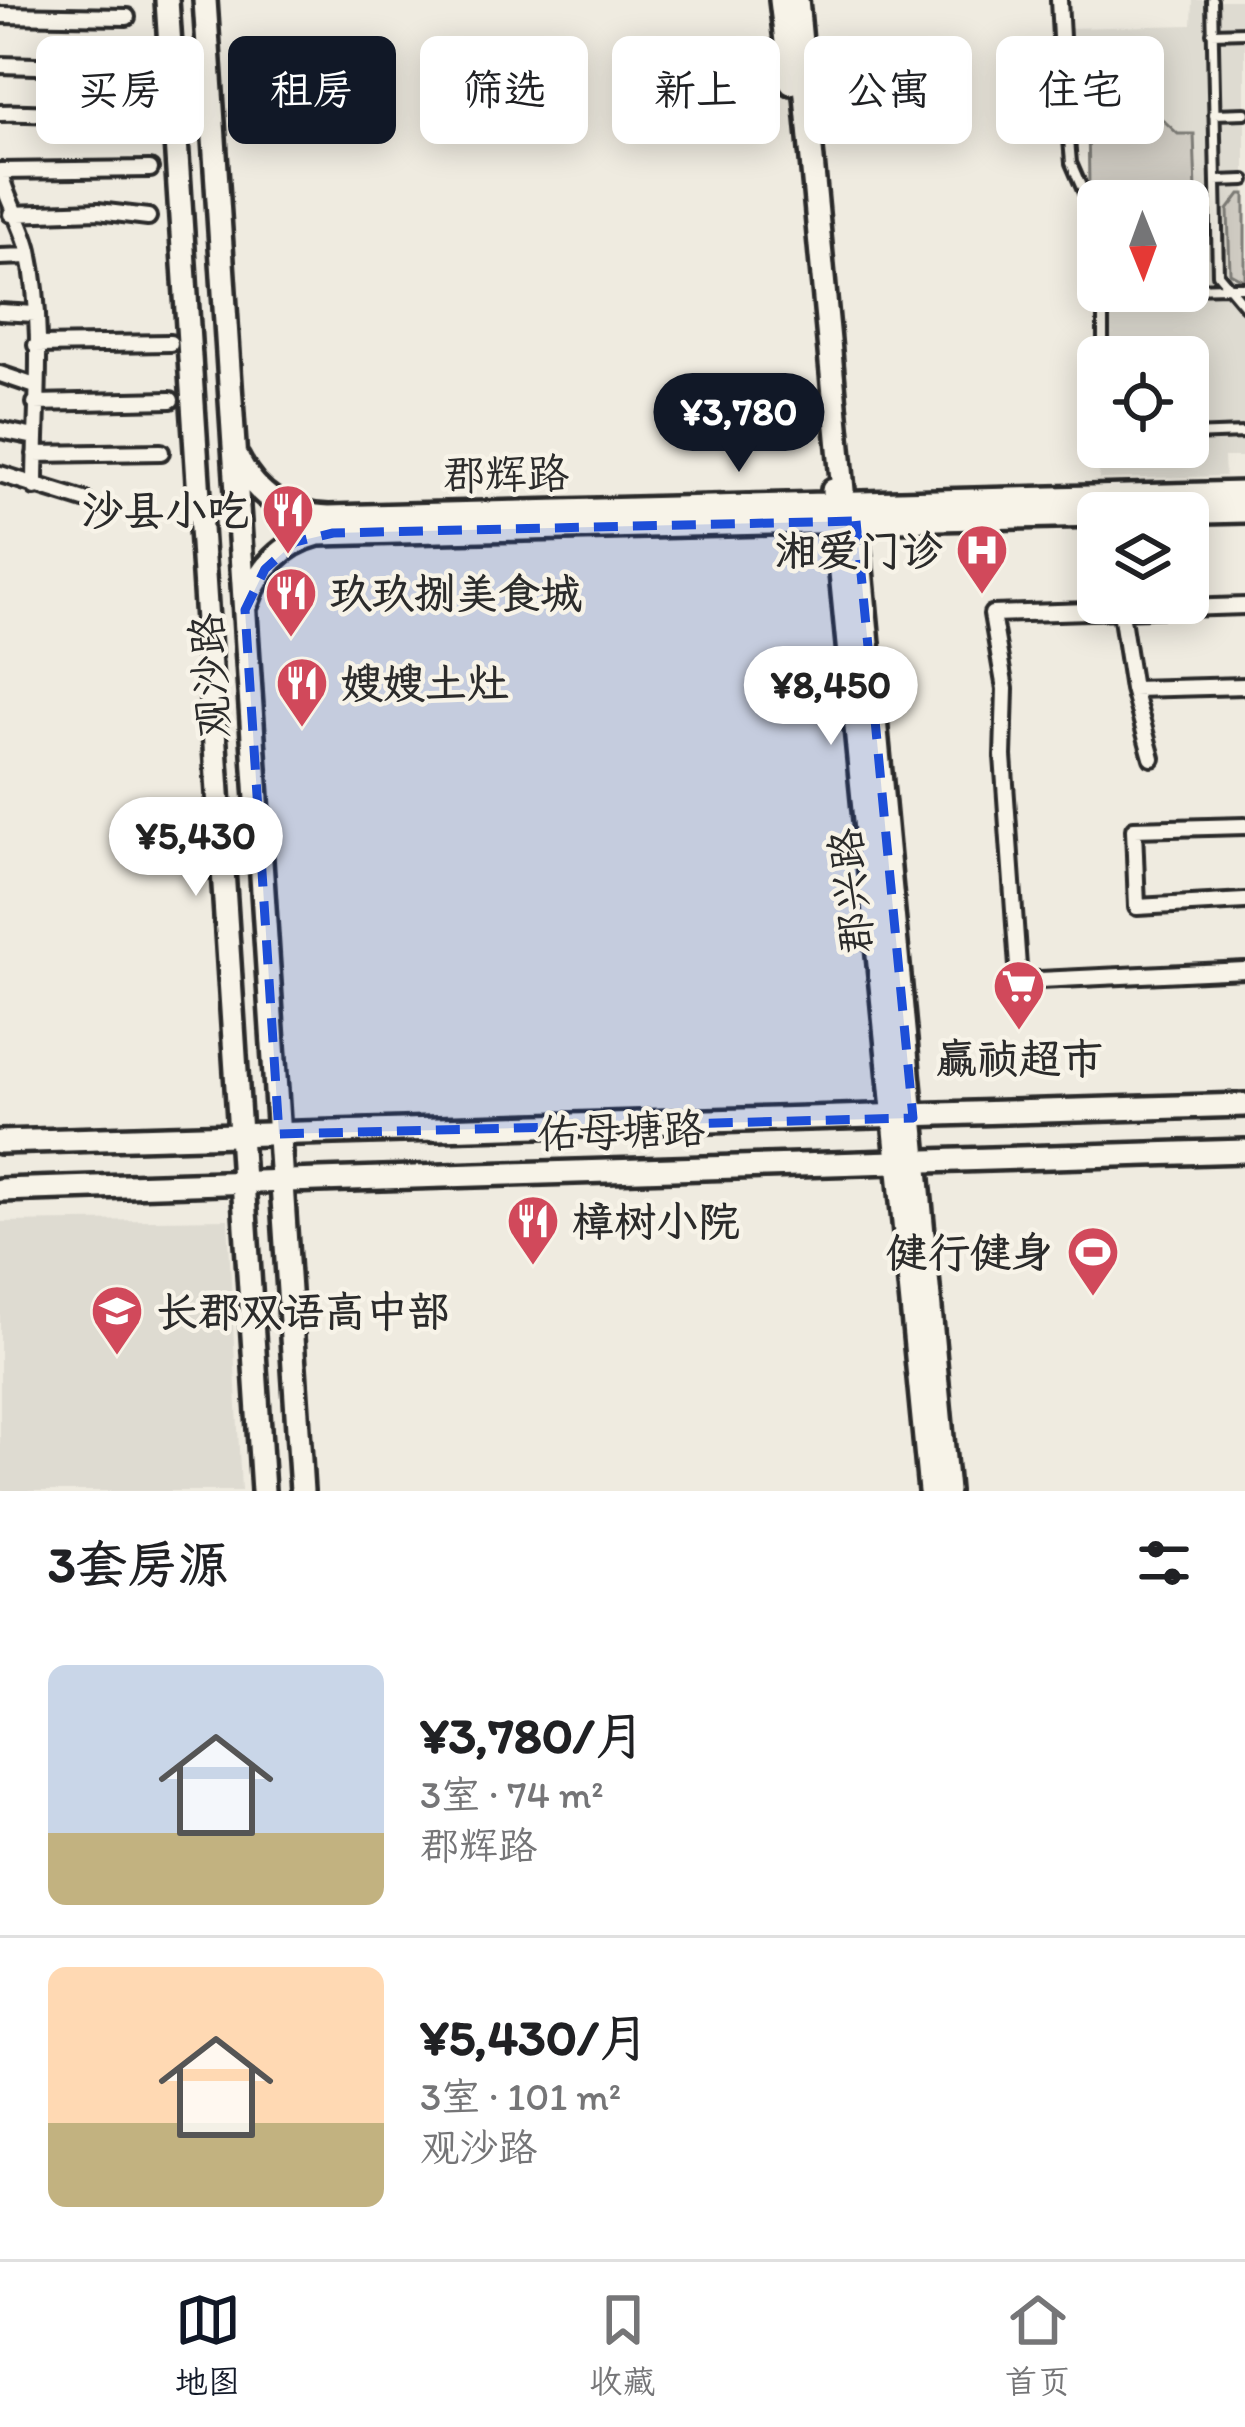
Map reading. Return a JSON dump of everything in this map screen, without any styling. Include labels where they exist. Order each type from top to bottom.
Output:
[{"type":"main road","name":"观沙路","points":[[167,0],[263,1491]]},
{"type":"main road","name":"观沙路","points":[[205,0],[302,1491]]},
{"type":"main road","name":"郡兴路","points":[[782,0],[842,511]]},
{"type":"main road","name":"郡兴路","points":[[797,0],[907,1161],[930,1491]]},
{"type":"main road","name":"郡辉路","points":[[232,446],[262,493],[289,510],[316,517],[842,511],[1077,515]]},
{"type":"main road","name":"郡辉路","points":[[244,610],[274,558],[295,542],[318,534],[1245,493]]},
{"type":"main road","points":[[1209,512],[1245,511]]},
{"type":"main road","name":"佑母塘路","points":[[0,1142],[1245,1106]]},
{"type":"main road","name":"佑母塘路","points":[[0,1190],[1245,1151]]},
{"type":"main road","name":"郡兴路","points":[[907,1161],[947,1491]]},
{"type":"street","points":[[1059,0],[1061,36]]},
{"type":"street","points":[[0,15],[127,17]]},
{"type":"street","points":[[0,65],[36,66]]},
{"type":"street","points":[[0,113],[36,112]]},
{"type":"street","points":[[34,487],[35,314],[29,256],[6,208],[0,172],[150,169]]},
{"type":"street","points":[[6,208],[148,217]]},
{"type":"street","points":[[0,257],[29,256]]},
{"type":"street","points":[[0,312],[35,314]]},
{"type":"street","points":[[35,345],[170,343]]},
{"type":"street","points":[[0,374],[35,386]]},
{"type":"street","points":[[35,403],[171,400]]},
{"type":"street","points":[[0,430],[35,437]]},
{"type":"street","points":[[35,454],[160,452]]},
{"type":"street","points":[[0,474],[84,500]]},
{"type":"street","points":[[1209,608],[1245,606]]},
{"type":"street","points":[[1077,613],[992,614],[1005,689],[1003,756],[1019,981],[1245,970]]},
{"type":"street","points":[[1122,624],[1152,758]]},
{"type":"street","points":[[1133,688],[1245,686]]},
{"type":"street","points":[[1245,826],[1134,829],[1137,907],[1245,901]]},
{"type":"lane","points":[[1211,0],[1218,274],[1245,306]]},
{"type":"lane","points":[[1212,33],[1245,32]]},
{"type":"lane","points":[[1214,114],[1245,113]]},
{"type":"lane","points":[[1069,144],[1078,180]]},
{"type":"lane","points":[[1216,181],[1245,180]]},
{"type":"lane","points":[[1209,206],[1216,206]]},
{"type":"lane","points":[[1209,287],[1245,286]]},
{"type":"lane","points":[[1209,434],[1245,433]]},
{"type":"highlighted area","points":[[856,521],[913,1118],[279,1134],[245,610],[265,569],[295,542],[333,533]]},
{"type":"shaded area","points":[[1193,0],[1245,0],[1245,457],[1224,457],[1225,476],[1099,479],[1099,468],[1209,468],[1209,336],[1097,336],[1096,312],[1209,312],[1209,180],[1089,180],[1088,144],[1164,144],[1164,36],[1067,36],[1067,28],[1192,25]]},
{"type":"shaded area","points":[[1164,121],[1178,134],[1194,134],[1196,180],[1089,180],[1088,144],[1164,144]]},
{"type":"shaded area","points":[[1245,194],[1245,281],[1230,273],[1228,210]]},
{"type":"shaded area","name":"长郡双语高中部","points":[[228,1219],[241,1491],[0,1491],[0,1222]]},
{"type":"place","name":"沙县小吃","points":[[288,556]]},
{"type":"place","name":"湘爱门诊","points":[[982,596]]},
{"type":"place","name":"玖玖捌美食城","points":[[291,639]]},
{"type":"place","name":"嫂嫂土灶","points":[[302,729]]},
{"type":"place","name":"赢祯超市","points":[[1019,1032]]},
{"type":"place","name":"樟树小院","points":[[533,1267]]},
{"type":"place","name":"健行健身","points":[[1093,1298]]},
{"type":"place","name":"长郡双语高中部","points":[[117,1357]]}]
